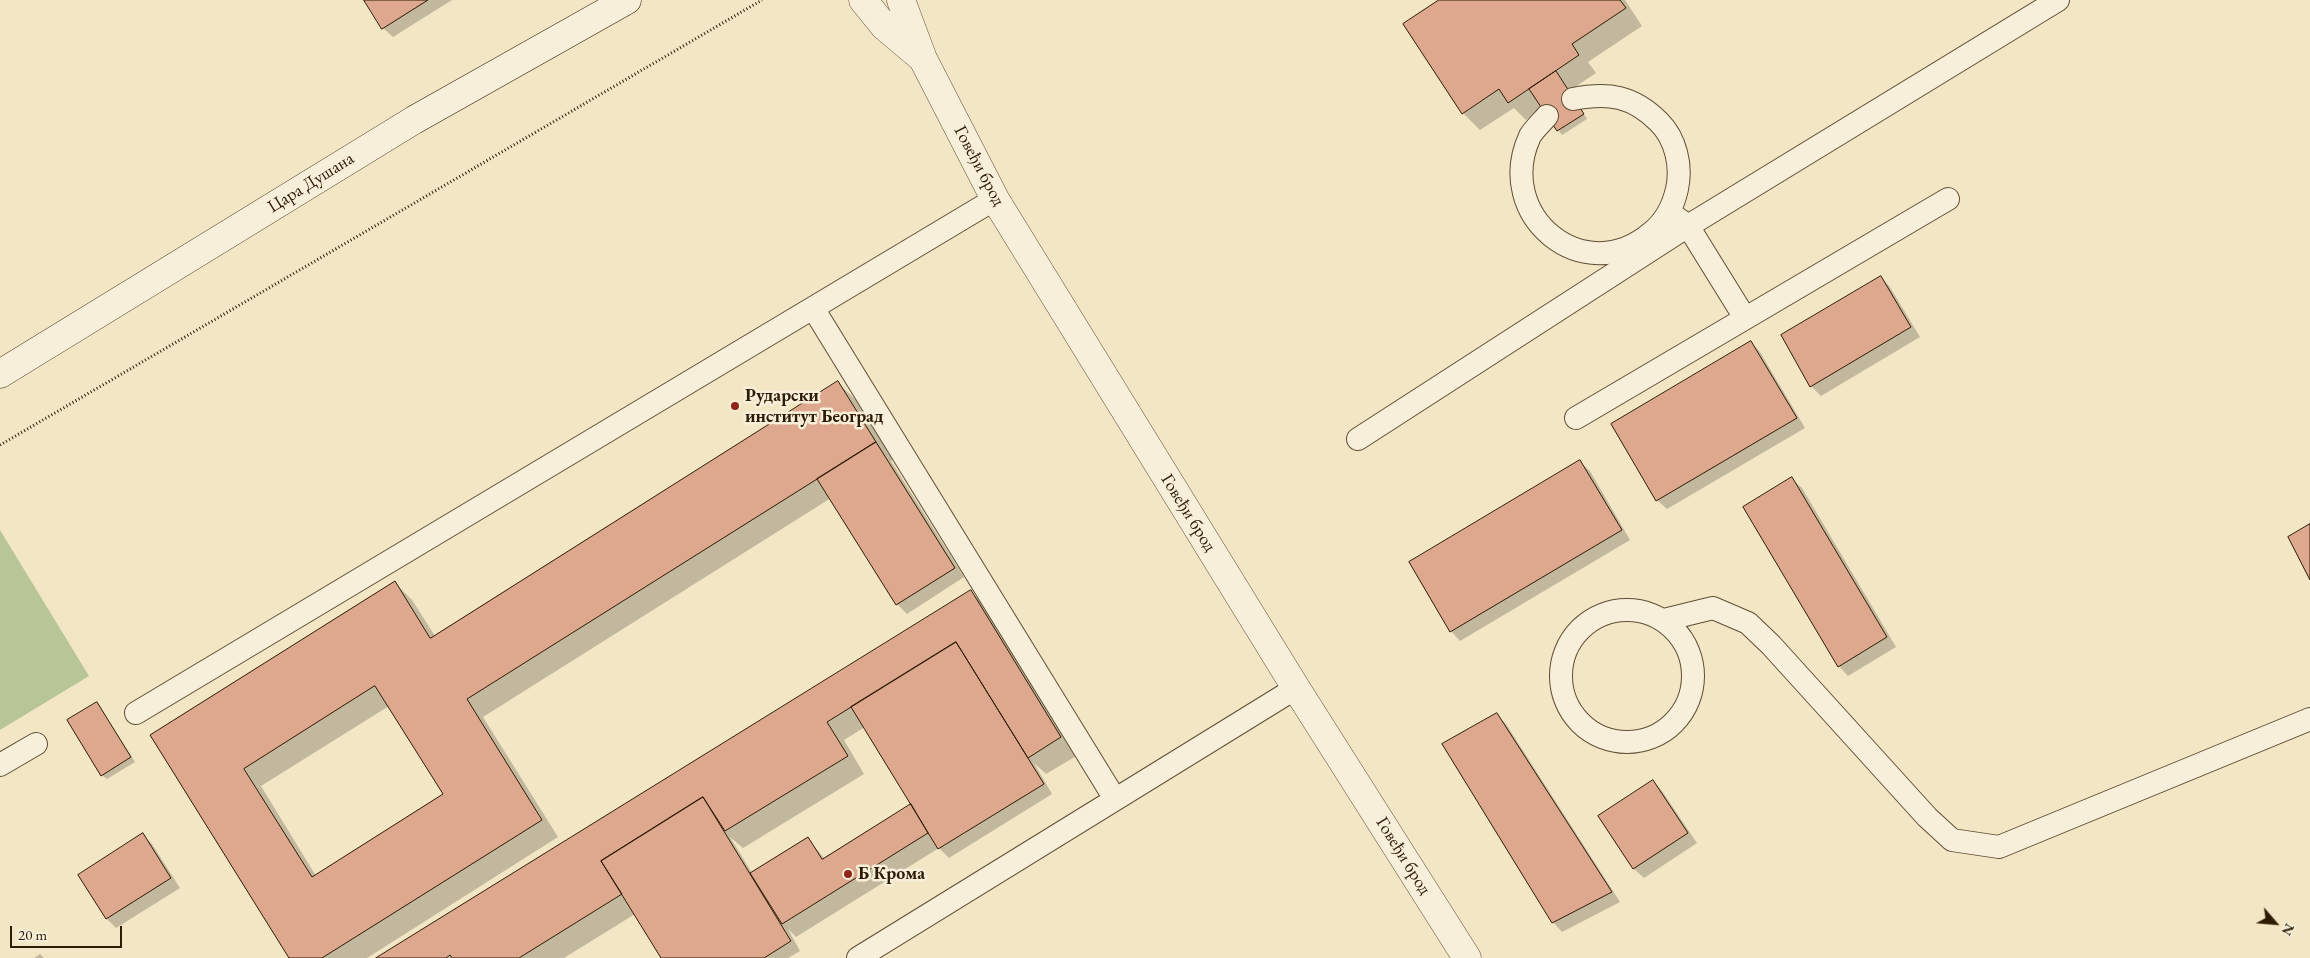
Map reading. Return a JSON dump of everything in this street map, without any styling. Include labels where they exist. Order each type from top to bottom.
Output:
[{"type":"street","name":"Цара Душана","points":[[0,374],[414,120],[628,0]]},
{"type":"street","points":[[863,0],[884,26],[923,59]]},
{"type":"street","name":"Говеђи брод","points":[[901,0],[923,59],[996,199],[1296,688],[1467,958]]},
{"type":"lane","points":[[1358,439],[1688,226],[2058,0]]},
{"type":"lane","points":[[1547,116],[1531,134],[1522,159],[1521,184],[1529,209],[1544,230],[1565,245],[1590,253],[1616,252],[1640,243],[1660,226],[1674,203],[1680,178],[1676,151],[1664,128],[1646,109],[1622,98],[1596,94],[1573,98]]},
{"type":"lane","points":[[136,713],[996,199]]},
{"type":"lane","points":[[1576,418],[1948,199]]},
{"type":"lane","points":[[1668,211],[1688,226],[1745,318]]},
{"type":"lane","points":[[813,308],[1115,799]]},
{"type":"lane","points":[[1664,620],[1679,634],[1690,652],[1694,672],[1692,693],[1683,712],[1670,727],[1658,734],[1630,742],[1608,740],[1587,729],[1572,713],[1562,692],[1561,669],[1568,647],[1581,629],[1599,616],[1621,610],[1644,611],[1664,620],[1713,608],[1748,623],[1771,645],[1928,817],[1952,840],[1998,847],[2310,719]]},
{"type":"lane","points":[[858,958],[1296,688]]},
{"type":"lane","points":[[0,765],[36,744]]},
{"type":"path","points":[[0,445],[762,0]]},
{"type":"green space","points":[[0,530],[89,676],[0,730]]},
{"type":"building","points":[[364,0],[428,0],[382,29]]},
{"type":"building","points":[[1439,0],[1620,0],[1626,8],[1572,44],[1579,55],[1508,103],[1499,89],[1462,114],[1403,24]]},
{"type":"building","points":[[1556,71],[1584,114],[1557,131],[1529,89]]},
{"type":"building","points":[[1881,276],[1911,327],[1810,387],[1781,335]]},
{"type":"building","points":[[1751,341],[1797,418],[1656,501],[1611,424]]},
{"type":"building","points":[[838,381],[876,442],[467,699],[542,820],[322,958],[289,958],[150,735],[395,581],[430,638]],"holes":[[[375,686],[443,794],[312,877],[244,769]]]},
{"type":"building","points":[[876,442],[955,568],[896,605],[817,479]]},
{"type":"building","points":[[1580,460],[1622,530],[1450,632],[1409,562]]},
{"type":"building","points":[[1792,477],[1887,637],[1838,667],[1743,507]]},
{"type":"building","points":[[2310,524],[2310,580],[2288,537]]},
{"type":"building","points":[[971,590],[1061,737],[1028,758],[956,642],[827,722],[848,756],[725,831],[703,797],[601,861],[622,894],[519,958],[452,958],[450,955],[446,958],[376,958]]},
{"type":"building","points":[[956,642],[1044,784],[938,849],[851,707]]},
{"type":"building","points":[[97,702],[131,757],[101,776],[67,720]]},
{"type":"building","points":[[1497,713],[1612,892],[1552,923],[1442,744]]},
{"type":"building","points":[[1653,780],[1688,833],[1633,869],[1598,816]]},
{"type":"building","points":[[703,797],[791,941],[764,958],[661,958],[601,861]]},
{"type":"building","points":[[911,804],[928,833],[782,924],[750,873],[808,837],[822,859]]},
{"type":"building","points":[[143,833],[171,878],[106,919],[78,875]]},
{"type":"place","name":"Рударски институт Београд","points":[[735,406]]},
{"type":"place","name":"Б Крома","points":[[848,874]]}]
